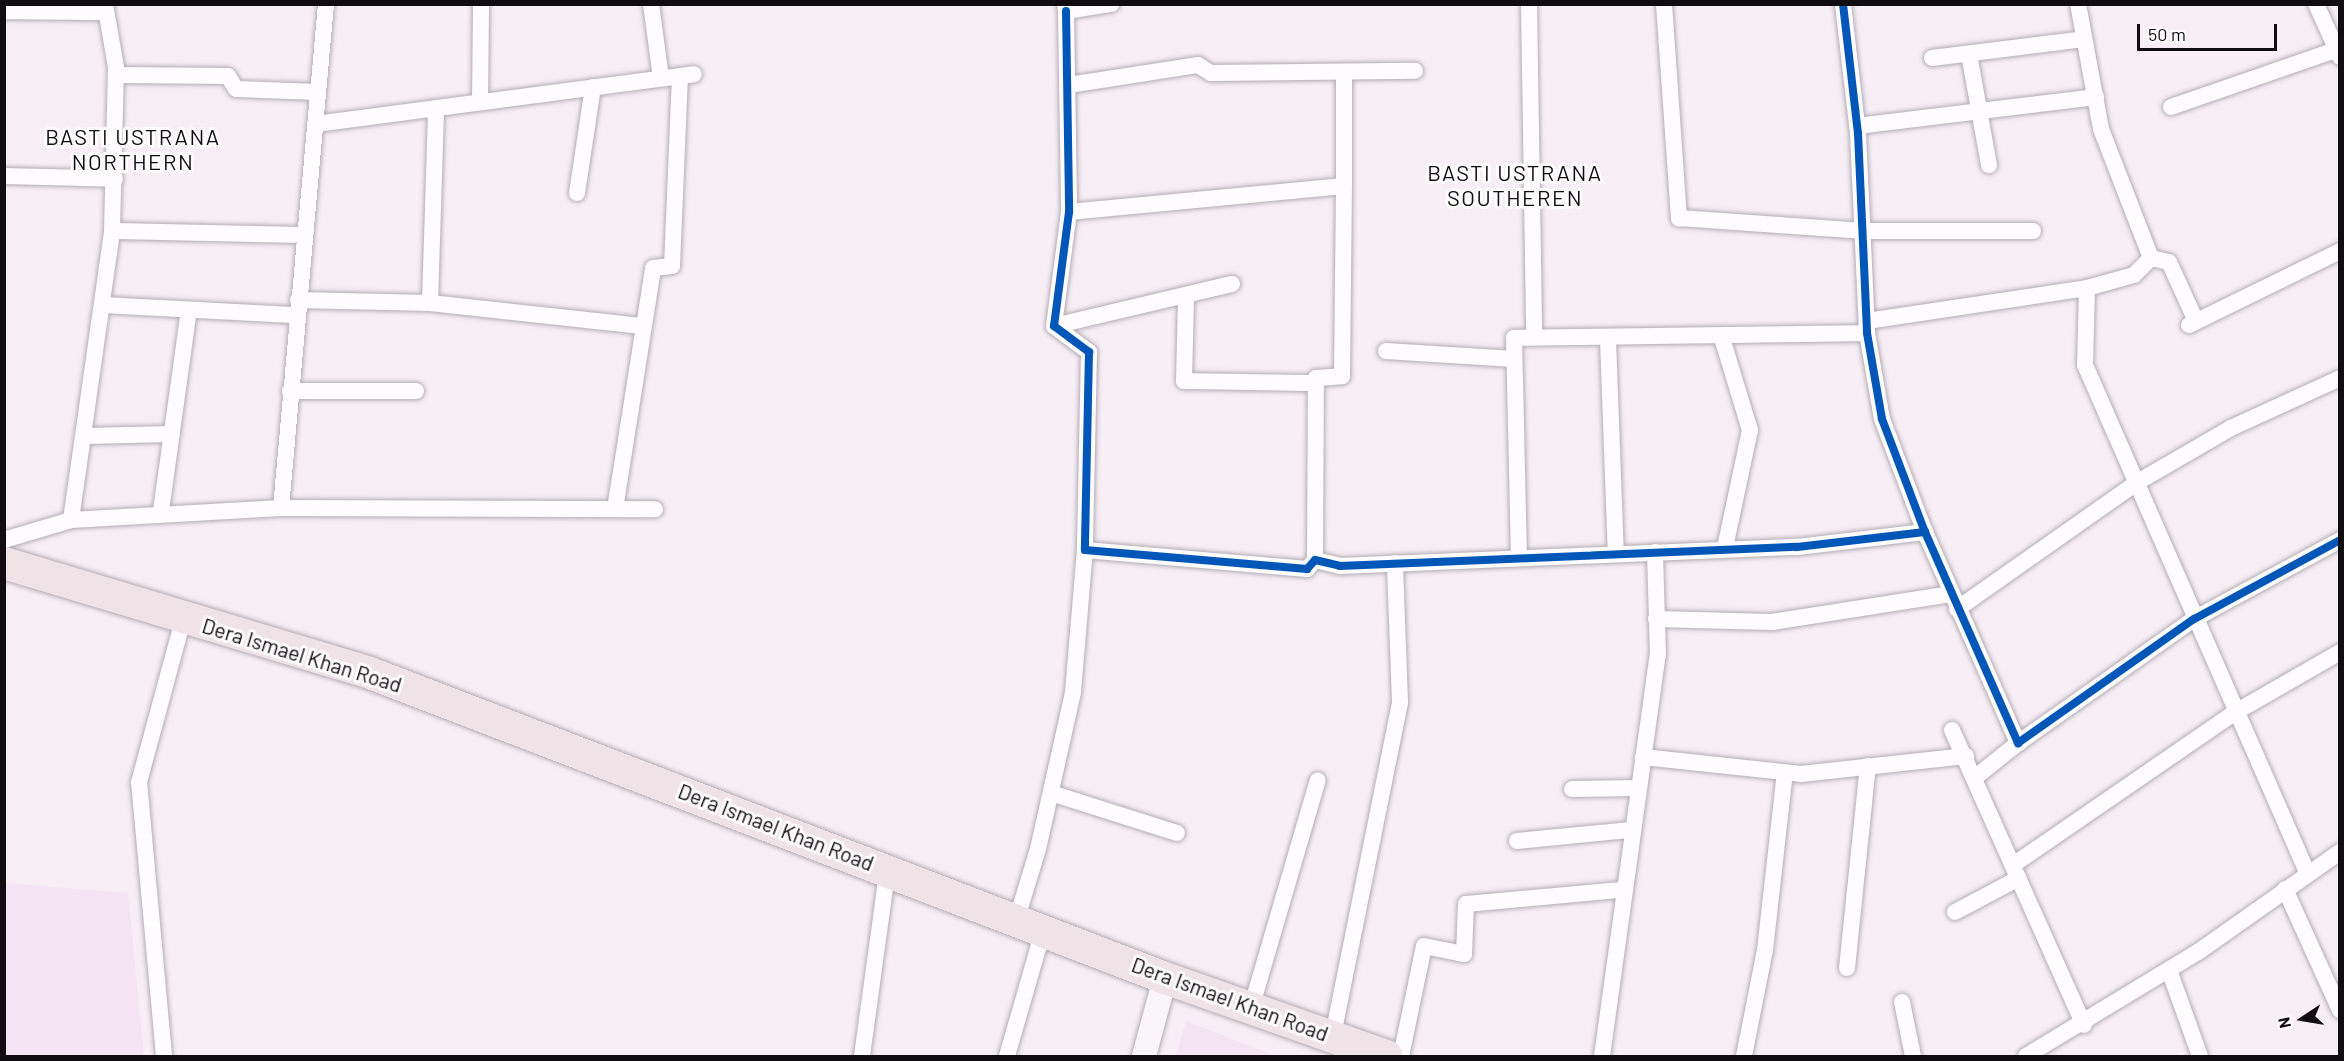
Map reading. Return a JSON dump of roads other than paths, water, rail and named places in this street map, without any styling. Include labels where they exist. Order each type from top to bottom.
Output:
[{"type":"highway","name":"Dera Ismael Khan Road","points":[[4,563],[171,618],[370,673],[1017,918],[1162,986],[1252,1005],[1334,1046]]},
{"type":"highway","name":"Dera Ismael Khan Road","points":[[171,618],[203,637],[364,690],[1038,945],[1334,1046],[1386,1056]]},
{"type":"street","points":[[281,508],[326,4]]},
{"type":"street","points":[[480,102],[481,4]]},
{"type":"street","points":[[651,4],[661,78]]},
{"type":"street","points":[[1054,326],[1069,212],[1069,85],[1066,8],[1112,4]]},
{"type":"street","points":[[1529,4],[1534,335]]},
{"type":"street","points":[[1664,4],[1678,218],[1865,231],[2033,231]]},
{"type":"street","points":[[1843,4],[1857,126],[1865,231],[1867,327],[1882,419],[1954,602],[2018,743]]},
{"type":"street","points":[[2078,4],[2101,129],[2151,258]]},
{"type":"street","points":[[2171,107],[2338,54],[2316,4]]},
{"type":"street","points":[[4,10],[105,8],[116,75],[112,231],[71,520]]},
{"type":"street","points":[[1932,58],[2084,39]]},
{"type":"street","points":[[1969,54],[1989,165]]},
{"type":"street","points":[[1069,85],[1198,65],[1211,73],[1415,71]]},
{"type":"street","points":[[1085,550],[1178,554],[1233,567],[1307,569],[1315,560],[1316,378],[1342,376],[1344,73]]},
{"type":"street","points":[[116,75],[228,76],[236,89],[318,92]]},
{"type":"street","points":[[316,124],[687,75],[672,266],[652,268],[615,509]]},
{"type":"street","points":[[577,193],[593,87]]},
{"type":"street","points":[[1857,126],[2096,97]]},
{"type":"street","points":[[430,303],[436,108]]},
{"type":"street","points":[[4,176],[115,179]]},
{"type":"street","points":[[1069,212],[1344,186]]},
{"type":"street","points":[[112,231],[305,235]]},
{"type":"street","points":[[2151,258],[2169,262],[2192,323],[2340,251]]},
{"type":"street","points":[[1519,558],[1514,338],[1534,335],[1608,340],[1722,338],[1867,327],[2087,288],[2134,274],[2151,258]]},
{"type":"street","points":[[1054,326],[1186,299],[1232,284]]},
{"type":"street","points":[[2087,288],[2085,364],[2234,713],[2307,872]]},
{"type":"street","points":[[1186,299],[1184,381],[1316,383]]},
{"type":"street","points":[[103,305],[189,310],[430,303],[644,326]]},
{"type":"street","points":[[161,511],[189,310]]},
{"type":"street","points":[[1017,918],[1051,793],[1073,692],[1085,550],[1089,352],[1054,326]]},
{"type":"street","points":[[1722,338],[1750,430],[1725,548]]},
{"type":"street","points":[[1608,340],[1616,554]]},
{"type":"street","points":[[1386,351],[1514,359]]},
{"type":"street","points":[[1656,619],[1772,622],[1954,602],[2136,483],[2231,428],[2340,378]]},
{"type":"street","points":[[290,391],[416,391]]},
{"type":"street","points":[[84,436],[172,434]]},
{"type":"street","points":[[4,540],[71,520],[161,511],[281,508],[655,509]]},
{"type":"street","points":[[1315,560],[1340,566],[1725,548],[1797,547],[1925,532]]},
{"type":"street","points":[[1977,776],[2018,743],[2194,619],[2340,540]]},
{"type":"street","points":[[1602,1056],[1630,830],[1658,655],[1655,552]]},
{"type":"street","points":[[1334,1046],[1400,702],[1395,563]]},
{"type":"street","points":[[164,1056],[139,782],[171,618]]},
{"type":"street","points":[[1955,912],[2016,871],[2234,713],[2340,652]]},
{"type":"street","points":[[1952,730],[1977,776],[2084,1025]]},
{"type":"street","points":[[1643,756],[1785,772],[1966,756]]},
{"type":"street","points":[[1847,969],[1868,766]]},
{"type":"street","points":[[1744,1056],[1765,950],[1785,772]]},
{"type":"street","points":[[1252,1005],[1318,780]]},
{"type":"street","points":[[1572,789],[1638,788]]},
{"type":"street","points":[[1051,793],[1177,833]]},
{"type":"street","points":[[1517,841],[1630,830]]},
{"type":"street","points":[[2026,1056],[2084,1025],[2169,970],[2307,872],[2340,852]]},
{"type":"street","points":[[862,1056],[885,887]]},
{"type":"street","points":[[2285,888],[2340,1010]]},
{"type":"street","points":[[1401,1056],[1424,946],[1464,954],[1466,904],[1622,890]]},
{"type":"street","points":[[1007,1056],[1038,945]]},
{"type":"street","points":[[2169,970],[2200,1056]]},
{"type":"street","points":[[1144,1056],[1162,986]]},
{"type":"street","points":[[1902,1002],[1914,1056]]},
{"type":"district","name":"BASTI USTRANA NORTHERN","points":[[133,148]]},
{"type":"district","name":"BASTI USTRANA SOUTHEREN","points":[[1515,184]]}]
